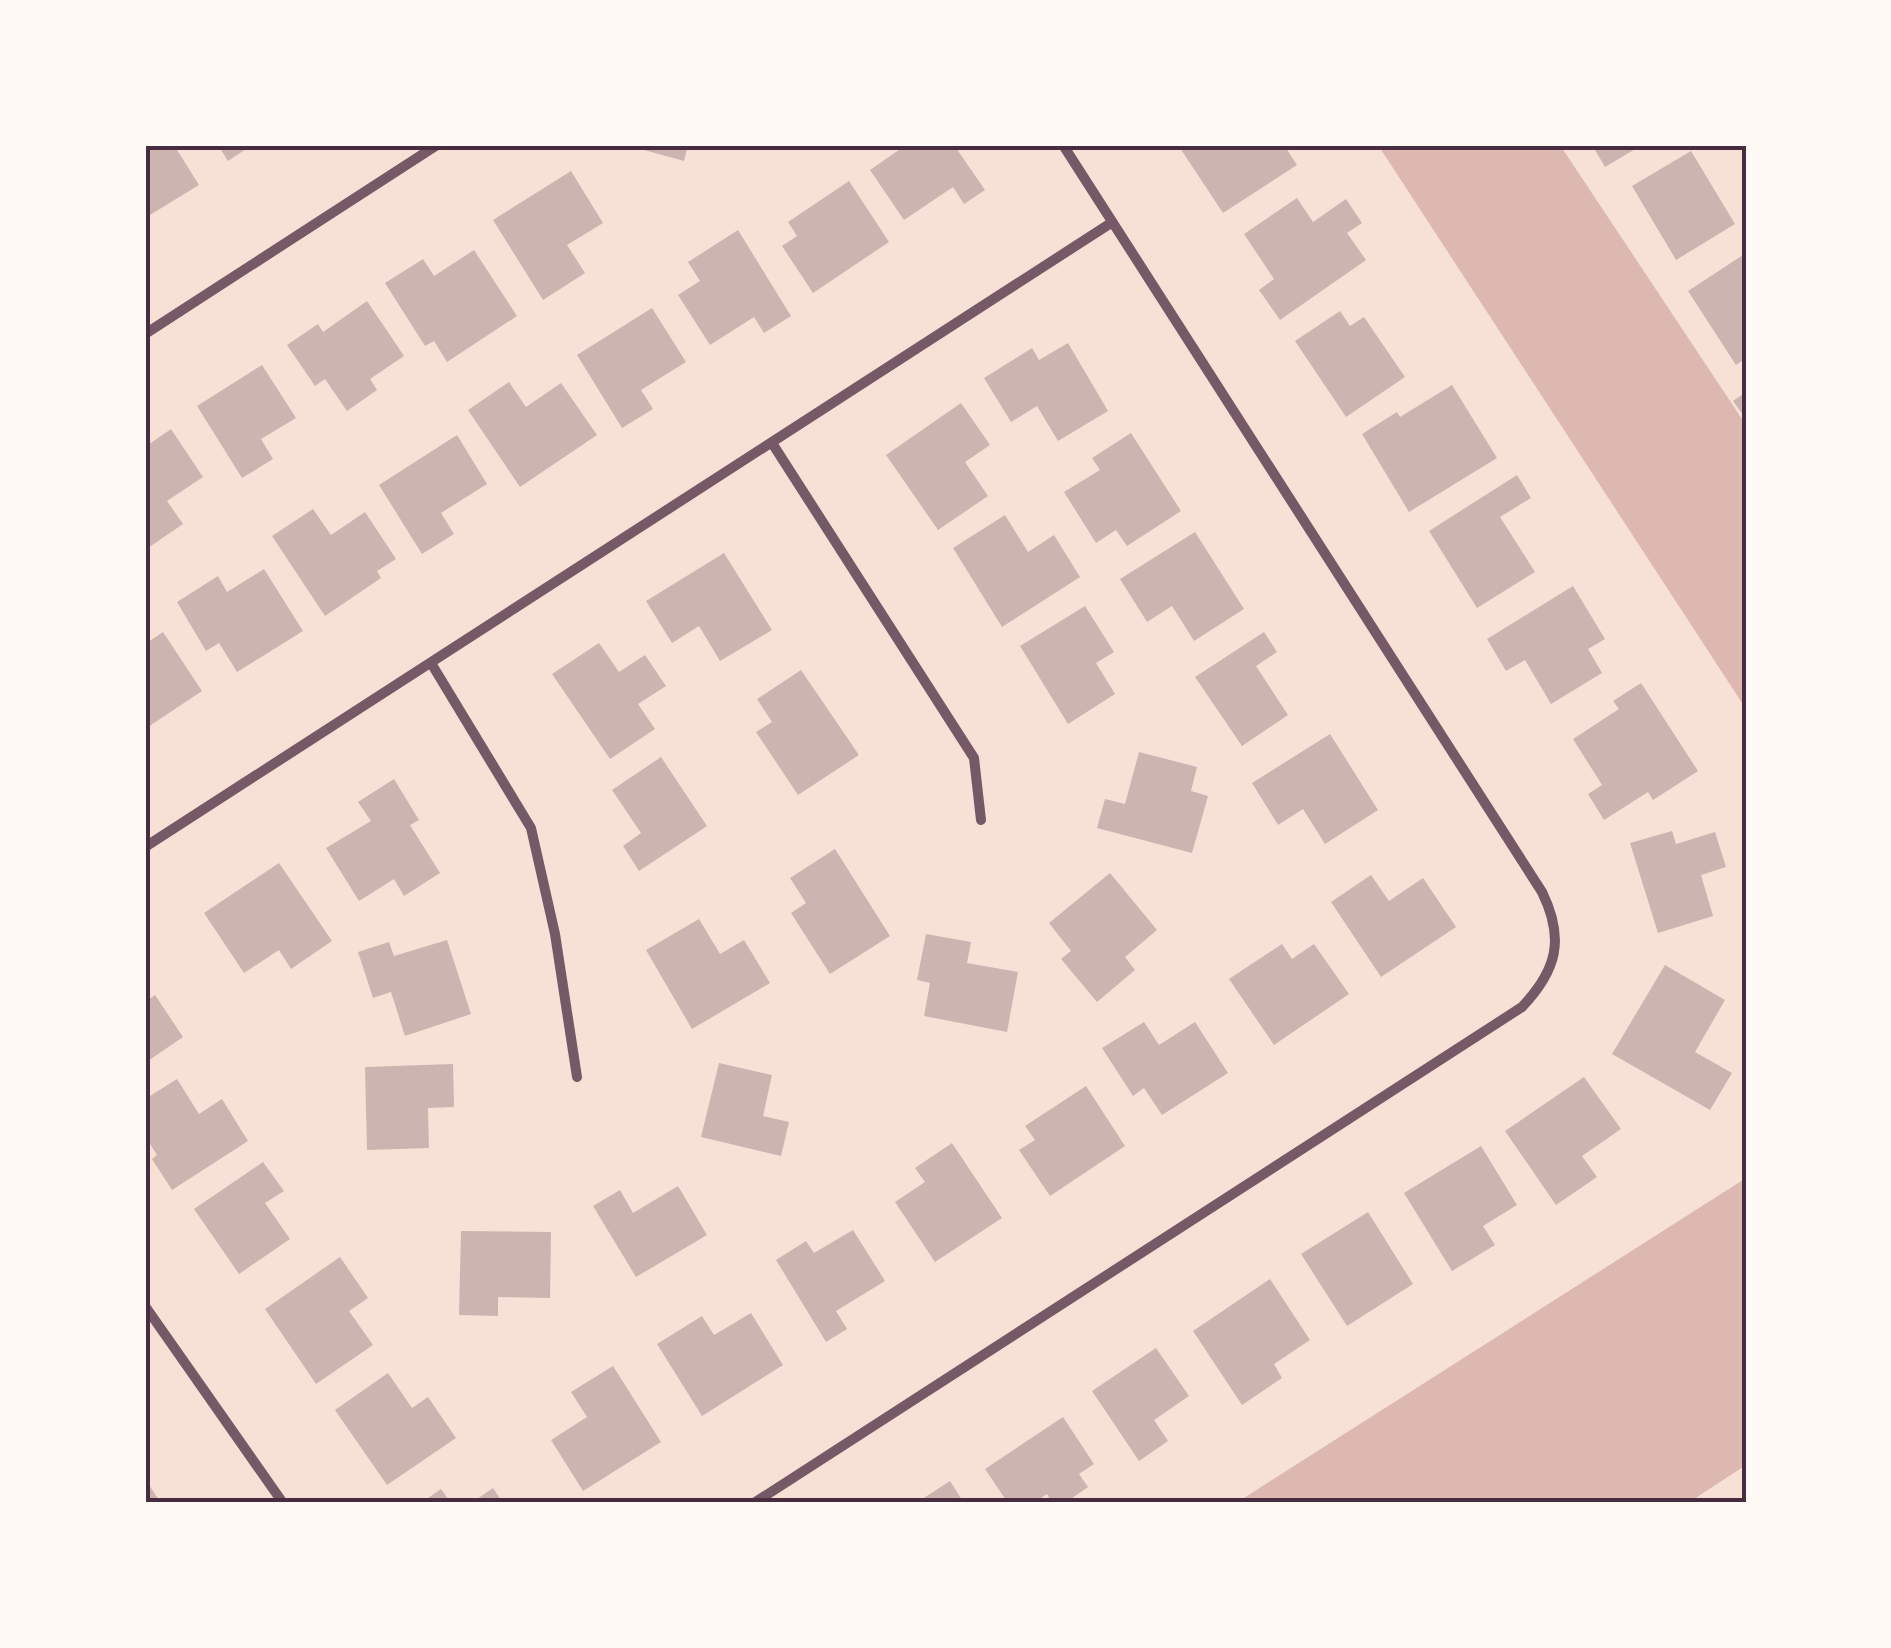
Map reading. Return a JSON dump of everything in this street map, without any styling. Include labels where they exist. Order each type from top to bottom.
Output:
[{"type":"street","points":[[145,334],[437,145]]},
{"type":"street","points":[[754,1503],[1522,1008],[1540,988],[1552,965],[1556,940],[1552,914],[1542,892],[1063,145]]},
{"type":"street","points":[[145,847],[1111,224]]},
{"type":"street","points":[[772,443],[974,758],[981,820]]},
{"type":"street","points":[[430,664],[531,828],[555,934],[577,1077]]},
{"type":"street","points":[[145,1306],[283,1503]]},
{"type":"shaded area","points":[[1378,145],[1560,145],[1746,425],[1746,709]]},
{"type":"shaded area","points":[[1746,1178],[1746,1465],[1688,1503],[1236,1503]]},
{"type":"building","points":[[145,145],[174,145],[199,185],[145,218]]},
{"type":"building","points":[[218,145],[252,145],[228,161]]},
{"type":"building","points":[[626,145],[688,145],[684,161]]},
{"type":"building","points":[[906,145],[954,145],[985,190],[964,204],[953,187],[904,220],[870,170]]},
{"type":"building","points":[[1178,145],[1284,145],[1297,165],[1223,213]]},
{"type":"building","points":[[1592,145],[1642,145],[1605,167]]},
{"type":"building","points":[[1691,151],[1735,224],[1676,260],[1632,186]]},
{"type":"building","points":[[571,171],[603,223],[567,245],[585,273],[543,300],[493,220]]},
{"type":"building","points":[[849,181],[889,242],[813,293],[782,246],[797,236],[788,222]]},
{"type":"building","points":[[1297,198],[1313,222],[1346,199],[1362,223],[1347,233],[1366,260],[1280,320],[1259,290],[1274,279],[1244,234]]},
{"type":"building","points":[[738,230],[791,316],[764,333],[754,317],[710,345],[678,295],[700,281],[688,262]]},
{"type":"building","points":[[474,250],[517,316],[447,362],[434,341],[425,346],[385,283],[423,259],[434,276]]},
{"type":"building","points":[[1746,253],[1746,358],[1736,365],[1688,291]]},
{"type":"building","points":[[367,301],[404,356],[370,379],[377,390],[347,411],[325,379],[315,386],[287,345],[318,324],[323,332]]},
{"type":"building","points":[[652,308],[686,362],[641,390],[653,409],[622,428],[577,355]]},
{"type":"building","points":[[1340,311],[1350,326],[1364,317],[1405,377],[1346,417],[1295,341]]},
{"type":"building","points":[[1068,343],[1108,411],[1058,441],[1037,406],[1011,422],[984,378],[1032,348],[1039,360]]},
{"type":"building","points":[[262,365],[296,418],[261,439],[273,459],[242,478],[197,406]]},
{"type":"building","points":[[509,382],[526,407],[561,383],[597,435],[520,487],[468,410]]},
{"type":"building","points":[[1452,385],[1497,458],[1409,512],[1362,434],[1397,412],[1400,417]]},
{"type":"building","points":[[1746,392],[1746,419],[1733,401]]},
{"type":"building","points":[[961,403],[990,445],[965,462],[988,496],[938,530],[886,455]]},
{"type":"building","points":[[171,429],[203,477],[167,501],[183,524],[145,550],[145,447]]},
{"type":"building","points":[[1131,433],[1181,511],[1127,546],[1116,530],[1096,543],[1064,492],[1100,470],[1092,458]]},
{"type":"building","points":[[457,435],[487,484],[441,513],[454,534],[422,554],[379,485]]},
{"type":"building","points":[[1517,475],[1531,498],[1500,517],[1535,572],[1477,608],[1429,531]]},
{"type":"building","points":[[313,509],[331,535],[365,512],[396,559],[377,571],[381,578],[325,616],[272,536]]},
{"type":"building","points":[[1005,515],[1028,552],[1054,535],[1080,577],[1002,627],[953,548]]},
{"type":"building","points":[[1195,532],[1244,609],[1194,641],[1172,606],[1147,622],[1120,579]]},
{"type":"building","points":[[724,553],[772,630],[720,661],[699,626],[672,643],[646,601]]},
{"type":"building","points":[[264,569],[303,631],[237,672],[219,643],[206,651],[177,602],[218,576],[227,592]]},
{"type":"building","points":[[1573,586],[1605,639],[1588,649],[1602,673],[1551,704],[1525,660],[1506,671],[1487,639]]},
{"type":"building","points":[[1085,606],[1114,652],[1096,663],[1115,694],[1068,724],[1020,646]]},
{"type":"building","points":[[163,632],[202,691],[145,729],[145,644]]},
{"type":"building","points":[[1264,632],[1277,652],[1256,666],[1288,715],[1242,746],[1195,677]]},
{"type":"building","points":[[599,643],[619,672],[645,655],[666,686],[638,704],[655,729],[610,759],[552,674]]},
{"type":"building","points":[[801,670],[859,755],[798,795],[756,732],[772,722],[757,699]]},
{"type":"building","points":[[1641,683],[1698,771],[1653,800],[1648,792],[1604,820],[1588,794],[1602,785],[1573,739],[1619,709],[1613,701]]},
{"type":"building","points":[[1330,734],[1378,810],[1325,844],[1303,809],[1278,825],[1252,783]]},
{"type":"building","points":[[1139,752],[1197,767],[1191,791],[1208,796],[1192,853],[1097,828],[1105,799],[1125,804]]},
{"type":"building","points":[[661,757],[707,826],[639,871],[623,846],[641,833],[612,790]]},
{"type":"building","points":[[394,779],[419,820],[410,825],[440,873],[404,896],[394,879],[359,901],[326,848],[371,821],[358,802]]},
{"type":"building","points":[[1672,831],[1676,844],[1715,832],[1726,867],[1701,875],[1713,916],[1658,933],[1630,843]]},
{"type":"building","points":[[835,849],[890,936],[830,974],[791,913],[806,903],[790,878]]},
{"type":"building","points":[[279,863],[332,941],[291,969],[279,950],[244,973],[204,913]]},
{"type":"building","points":[[1110,873],[1157,930],[1125,957],[1135,970],[1097,1002],[1061,959],[1071,951],[1049,923]]},
{"type":"building","points":[[1371,875],[1389,901],[1423,878],[1456,927],[1381,977],[1331,902]]},
{"type":"building","points":[[699,919],[720,954],[744,940],[770,983],[692,1029],[646,950]]},
{"type":"building","points":[[926,934],[971,942],[967,963],[1018,972],[1007,1032],[924,1016],[930,983],[917,980]]},
{"type":"building","points":[[447,940],[471,1014],[405,1036],[391,992],[373,998],[358,952],[389,942],[394,956]]},
{"type":"building","points":[[1282,944],[1292,959],[1314,944],[1349,994],[1274,1045],[1229,979]]},
{"type":"building","points":[[1665,965],[1725,1000],[1695,1052],[1732,1073],[1710,1110],[1612,1054]]},
{"type":"building","points":[[155,995],[183,1037],[145,1063],[145,1002]]},
{"type":"building","points":[[1144,1022],[1159,1045],[1195,1022],[1228,1073],[1162,1115],[1144,1088],[1133,1096],[1102,1048]]},
{"type":"building","points":[[719,1063],[772,1075],[763,1116],[789,1122],[781,1156],[701,1137]]},
{"type":"building","points":[[453,1064],[454,1107],[428,1108],[429,1148],[367,1150],[365,1067]]},
{"type":"building","points":[[1584,1077],[1621,1129],[1582,1156],[1597,1177],[1556,1205],[1505,1131]]},
{"type":"building","points":[[177,1079],[199,1114],[222,1099],[248,1141],[172,1190],[152,1159],[157,1155],[145,1136],[145,1099]]},
{"type":"building","points":[[1086,1086],[1125,1146],[1050,1196],[1019,1150],[1035,1140],[1025,1126]]},
{"type":"building","points":[[952,1143],[1002,1218],[935,1262],[895,1202],[925,1182],[915,1168]]},
{"type":"building","points":[[1481,1146],[1517,1205],[1483,1226],[1495,1245],[1452,1271],[1404,1193]]},
{"type":"building","points":[[263,1162],[284,1191],[265,1203],[290,1239],[239,1274],[194,1209]]},
{"type":"building","points":[[678,1186],[707,1235],[636,1277],[593,1206],[620,1190],[633,1213]]},
{"type":"building","points":[[1368,1212],[1413,1284],[1347,1326],[1301,1254]]},
{"type":"building","points":[[853,1230],[885,1281],[836,1311],[847,1329],[826,1342],[776,1260],[806,1241],[814,1253]]},
{"type":"building","points":[[461,1231],[551,1232],[550,1298],[498,1297],[498,1316],[459,1315]]},
{"type":"building","points":[[340,1257],[368,1298],[349,1311],[373,1345],[316,1384],[265,1309]]},
{"type":"building","points":[[1270,1279],[1310,1340],[1274,1364],[1282,1378],[1242,1405],[1193,1331]]},
{"type":"building","points":[[751,1313],[783,1365],[702,1416],[657,1344],[702,1316],[714,1335]]},
{"type":"building","points":[[1156,1348],[1189,1396],[1154,1420],[1168,1441],[1139,1461],[1092,1391]]},
{"type":"building","points":[[613,1366],[661,1442],[583,1491],[551,1440],[587,1417],[571,1392]]},
{"type":"building","points":[[388,1373],[412,1408],[428,1397],[456,1438],[387,1485],[335,1410]]},
{"type":"building","points":[[1063,1417],[1094,1464],[1079,1474],[1088,1487],[1065,1503],[1052,1503],[1047,1494],[1033,1503],[1008,1503],[985,1469]]},
{"type":"building","points":[[145,1479],[159,1500],[154,1503],[145,1503]]},
{"type":"building","points":[[950,1481],[964,1503],[916,1503]]},
{"type":"building","points":[[493,1488],[503,1503],[471,1503]]},
{"type":"building","points":[[441,1489],[451,1503],[421,1503]]}]
